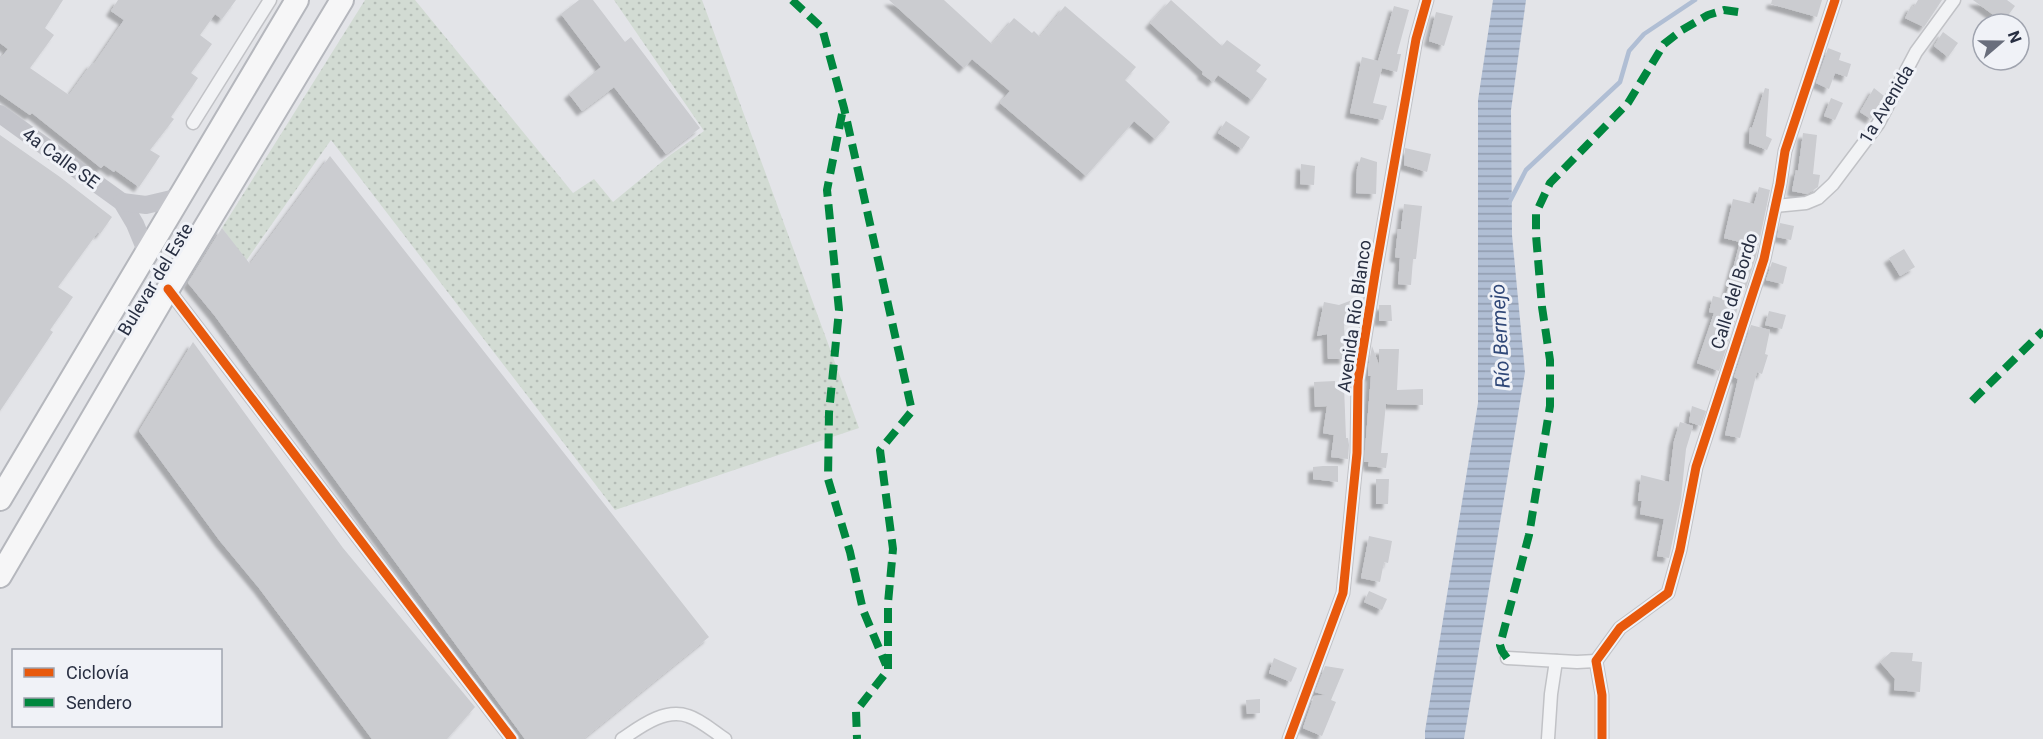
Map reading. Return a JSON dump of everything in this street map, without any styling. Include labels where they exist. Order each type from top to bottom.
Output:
[{"type":"highway","name":"Bulevar del Este","points":[[0,499],[297,0]]},
{"type":"highway","name":"Bulevar del Este","points":[[0,576],[342,0]]},
{"type":"street","points":[[193,123],[270,0]]},
{"type":"street","name":"Avenida Río Blanco","points":[[1289,739],[1343,593],[1357,453],[1358,380],[1416,39],[1427,0]]},
{"type":"street","name":"Calle del Bordo","points":[[1596,662],[1620,628],[1668,593],[1680,550],[1696,467],[1764,259],[1785,151],[1835,0]]},
{"type":"street","name":"1a Avenida","points":[[1775,206],[1806,203],[1818,198],[1833,184],[1878,124],[1917,51],[1954,0]]},
{"type":"street","name":"4a Calle SE","points":[[0,114],[122,202]]},
{"type":"street","points":[[122,202],[146,205],[180,197]]},
{"type":"street","points":[[122,202],[135,224],[147,253]]},
{"type":"street","points":[[168,290],[512,739]]},
{"type":"street","points":[[1507,658],[1596,662],[1602,695],[1602,739]]},
{"type":"street","points":[[1548,739],[1556,661]]},
{"type":"street","points":[[622,739],[651,720],[672,714],[688,716],[725,739]]},
{"type":"shaded area","points":[[365,0],[415,0],[573,193],[594,179],[613,202],[669,156],[704,131],[614,0],[702,0],[859,428],[615,510],[331,140],[246,261],[222,228]]},
{"type":"water","name":"Río Bermejo","points":[[1493,0],[1526,0],[1511,110],[1512,235],[1525,372],[1464,739],[1425,739],[1478,403],[1478,100]]},
{"type":"building","points":[[0,0],[63,0],[45,28],[54,35],[30,68],[69,95],[92,63],[94,64],[124,20],[111,11],[118,0],[236,0],[222,19],[215,14],[200,35],[212,44],[191,73],[198,78],[171,117],[174,119],[150,150],[160,156],[139,187],[115,170],[114,172],[104,165],[101,168],[32,113],[30,115],[0,94],[0,59],[8,49],[0,43]]},
{"type":"building","points":[[579,0],[593,0],[625,42],[631,37],[700,128],[666,154],[614,87],[582,111],[569,94],[601,67],[561,14]]},
{"type":"building","points":[[889,0],[944,0],[992,44],[1014,18],[1040,37],[1065,6],[1136,67],[1125,80],[1170,122],[1155,139],[1134,121],[1086,176],[1000,103],[1010,91],[972,59],[964,68]]},
{"type":"building","points":[[1171,0],[1222,46],[1227,40],[1261,65],[1256,71],[1267,79],[1252,100],[1218,75],[1213,82],[1202,74],[1203,72],[1150,23]]},
{"type":"building","points":[[1772,0],[1822,0],[1817,17],[1771,4]]},
{"type":"building","points":[[1918,0],[1942,0],[1924,27],[1905,18],[1911,6],[1914,7]]},
{"type":"building","points":[[1973,0],[2007,0],[2015,6],[2010,12],[1989,12]]},
{"type":"building","points":[[1394,6],[1409,10],[1397,54],[1401,54],[1397,72],[1382,68],[1373,103],[1387,106],[1383,120],[1350,113],[1362,57],[1378,61]]},
{"type":"building","points":[[1436,12],[1453,16],[1444,46],[1429,41]]},
{"type":"building","points":[[1943,32],[1958,43],[1948,57],[1934,46]]},
{"type":"building","points":[[1828,48],[1841,53],[1839,60],[1851,64],[1847,77],[1835,73],[1829,89],[1816,83]]},
{"type":"building","points":[[1765,88],[1769,89],[1766,136],[1772,139],[1767,150],[1749,143],[1750,127],[1752,128]]},
{"type":"building","points":[[1874,88],[1884,96],[1871,119],[1860,112]]},
{"type":"building","points":[[1831,98],[1843,103],[1835,120],[1824,116]]},
{"type":"building","points":[[1226,121],[1250,137],[1242,149],[1218,133]]},
{"type":"building","points":[[1803,133],[1817,135],[1813,174],[1820,175],[1818,187],[1807,194],[1792,191],[1796,170],[1798,171]]},
{"type":"building","points":[[0,135],[112,217],[100,234],[98,232],[58,287],[73,297],[50,330],[53,332],[0,411]]},
{"type":"building","points":[[1405,148],[1431,154],[1427,172],[1404,165]]},
{"type":"building","points":[[330,156],[709,637],[583,739],[525,739],[215,316],[188,283],[222,228],[250,264]]},
{"type":"building","points":[[1361,157],[1377,162],[1376,194],[1356,193],[1357,169]]},
{"type":"building","points":[[1301,164],[1315,166],[1314,185],[1300,184]]},
{"type":"building","points":[[1759,187],[1770,190],[1756,257],[1746,288],[1743,287],[1719,371],[1697,363],[1714,313],[1709,312],[1713,296],[1725,299],[1740,242],[1724,238],[1733,199],[1754,204]]},
{"type":"building","points":[[1404,204],[1422,206],[1411,285],[1398,284],[1400,258],[1395,257]]},
{"type":"building","points":[[1780,223],[1794,226],[1791,240],[1777,237]]},
{"type":"building","points":[[1904,249],[1915,267],[1900,276],[1889,258]]},
{"type":"building","points":[[1772,262],[1787,267],[1783,284],[1766,280]]},
{"type":"building","points":[[1355,299],[1360,315],[1344,321],[1345,359],[1328,359],[1327,334],[1317,336],[1324,302],[1339,305]]},
{"type":"building","points":[[1379,305],[1391,305],[1392,321],[1379,321]]},
{"type":"building","points":[[1769,311],[1786,315],[1782,329],[1765,325]]},
{"type":"building","points":[[1751,325],[1770,330],[1765,354],[1768,355],[1762,374],[1757,372],[1740,438],[1725,435],[1738,379],[1734,377]]},
{"type":"building","points":[[193,342],[343,548],[475,707],[447,739],[372,739],[139,431]]},
{"type":"building","points":[[1372,346],[1379,365],[1379,349],[1399,349],[1397,390],[1423,389],[1423,405],[1386,404],[1381,453],[1388,453],[1386,468],[1368,466],[1369,462],[1364,462],[1371,376],[1368,376],[1368,368]]},
{"type":"building","points":[[1335,381],[1335,387],[1344,386],[1348,459],[1331,457],[1334,435],[1323,433],[1327,406],[1315,407],[1314,382]]},
{"type":"building","points":[[1692,406],[1706,411],[1701,426],[1689,422]]},
{"type":"building","points":[[1680,422],[1693,426],[1686,449],[1681,499],[1669,558],[1657,556],[1664,519],[1640,514],[1642,501],[1638,501],[1641,475],[1669,482],[1674,441]]},
{"type":"building","points":[[1338,466],[1338,482],[1313,479],[1313,467]]},
{"type":"building","points":[[1376,479],[1389,479],[1388,504],[1376,504]]},
{"type":"building","points":[[1369,536],[1392,541],[1388,563],[1384,562],[1380,582],[1361,578]]},
{"type":"building","points":[[1369,591],[1387,599],[1382,610],[1364,602]]},
{"type":"building","points":[[1891,652],[1913,653],[1912,661],[1922,662],[1920,692],[1894,690],[1895,679],[1880,662]]},
{"type":"building","points":[[1274,658],[1297,668],[1291,682],[1269,673]]},
{"type":"building","points":[[1325,666],[1344,669],[1331,700],[1336,702],[1322,736],[1303,728],[1314,696],[1325,695],[1315,692]]},
{"type":"building","points":[[1260,699],[1260,713],[1247,714],[1246,700]]},
{"type":"waterway","points":[[1509,203],[1526,170],[1620,82],[1629,51],[1644,34],[1695,0]]},
{"type":"marked path","points":[[792,0],[822,28],[844,108],[912,411],[880,450],[893,549],[888,603],[888,670],[856,711],[857,739]]},
{"type":"marked path","points":[[1507,658],[1500,645],[1529,535],[1550,406],[1550,360],[1542,307],[1536,213],[1550,183],[1628,103],[1664,44],[1708,15],[1724,10],[1745,13]]},
{"type":"marked path","points":[[842,114],[827,190],[839,310],[829,413],[828,479],[850,552],[863,610],[886,665]]},
{"type":"marked path","points":[[1972,401],[2043,331]]},
{"type":"cycle path","points":[[1289,739],[1343,593],[1357,453],[1358,380],[1416,39],[1427,0]]},
{"type":"cycle path","points":[[1602,739],[1602,695],[1596,661],[1620,628],[1668,593],[1680,550],[1696,467],[1764,259],[1785,151],[1835,0]]},
{"type":"cycle path","points":[[168,289],[512,739]]}]
